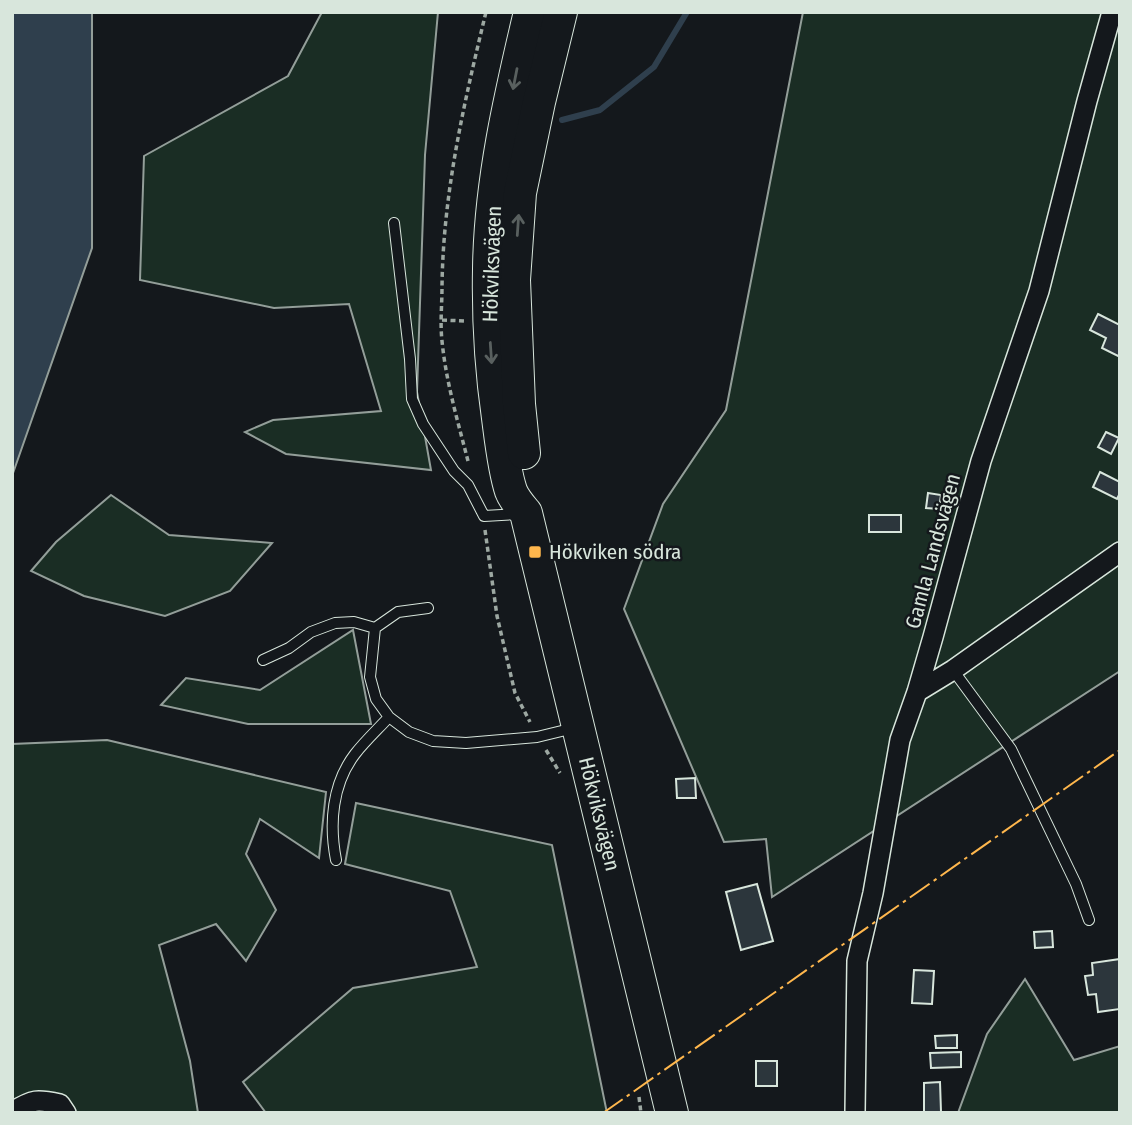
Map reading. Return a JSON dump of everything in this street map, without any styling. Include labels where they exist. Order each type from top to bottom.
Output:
[{"type":"main road","name":"Hökviksvägen","points":[[530,12],[517,65],[496,185],[489,268],[495,400],[512,494],[526,513],[672,1113]]},
{"type":"main road","name":"Hökviksvägen","points":[[526,513],[530,489],[519,404],[514,280],[520,192],[561,12]]},
{"type":"street","name":"Gamla Landsvägen","points":[[855,1113],[857,961],[873,893],[900,740],[917,692],[981,461],[1040,291],[1112,12]]},
{"type":"street","points":[[917,692],[953,670],[1120,552]]},
{"type":"street","points":[[12,1112],[40,1099],[60,1104],[66,1113]]},
{"type":"lane","points":[[394,223],[412,399],[423,424],[454,471],[468,485],[484,516],[526,513]]},
{"type":"lane","points":[[428,608],[397,612],[375,628],[370,677],[376,699],[389,717],[409,732],[433,741],[466,743],[537,737],[578,727]]},
{"type":"lane","points":[[263,660],[289,648],[311,632],[335,623],[354,622],[375,628]]},
{"type":"lane","points":[[953,670],[1011,749],[1076,884],[1089,920]]},
{"type":"lane","points":[[336,860],[333,810],[344,771],[389,717]]},
{"type":"path","points":[[442,320],[470,321]]},
{"type":"green space","points":[[322,12],[438,12],[425,155],[417,392],[431,470],[286,454],[245,432],[273,420],[381,411],[349,304],[274,308],[140,280],[144,156],[288,76]]},
{"type":"green space","points":[[803,12],[1120,12],[1120,671],[772,897],[766,839],[724,842],[624,609],[663,504],[726,410]]},
{"type":"green space","points":[[111,495],[169,535],[272,543],[230,591],[165,616],[84,596],[31,571],[56,542]]},
{"type":"green space","points":[[353,630],[371,724],[248,724],[161,705],[186,678],[260,690]]},
{"type":"green space","points":[[107,740],[326,792],[319,858],[260,819],[246,854],[276,910],[246,961],[216,924],[159,945],[190,1061],[198,1113],[12,1113],[12,744]]},
{"type":"green space","points":[[356,803],[552,845],[607,1113],[266,1113],[243,1082],[353,988],[477,967],[450,891],[345,864]]},
{"type":"green space","points":[[1025,979],[1074,1060],[1120,1046],[1120,1113],[958,1113],[987,1034]]},
{"type":"water","points":[[12,12],[92,12],[92,248],[12,476]]},
{"type":"building","points":[[1098,314],[1120,325],[1118,356],[1102,348],[1106,338],[1090,330]]},
{"type":"building","points":[[1106,432],[1119,438],[1111,454],[1098,447]]},
{"type":"building","points":[[1100,472],[1120,482],[1117,499],[1093,487]]},
{"type":"building","points":[[928,493],[941,495],[939,509],[926,508]]},
{"type":"building","points":[[869,515],[901,515],[901,532],[869,532]]},
{"type":"building","points":[[695,778],[696,798],[677,798],[676,779]]},
{"type":"building","points":[[757,884],[773,941],[741,950],[726,892]]},
{"type":"building","points":[[1052,931],[1053,947],[1035,948],[1034,932]]},
{"type":"building","points":[[1120,959],[1120,1009],[1098,1012],[1096,994],[1088,995],[1085,976],[1093,975],[1092,963]]},
{"type":"building","points":[[914,970],[934,971],[932,1004],[912,1003]]},
{"type":"building","points":[[957,1035],[957,1048],[936,1048],[935,1036]]},
{"type":"building","points":[[961,1052],[961,1067],[931,1068],[930,1053]]},
{"type":"building","points":[[756,1061],[777,1061],[777,1086],[756,1086]]},
{"type":"building","points":[[940,1082],[941,1112],[924,1112],[924,1083]]},
{"type":"waterway","points":[[562,120],[600,110],[654,67],[687,12]]},
{"type":"power","points":[[603,1113],[1120,750]]},
{"type":"place","name":"Hökviken södra","points":[[535,552]]}]
